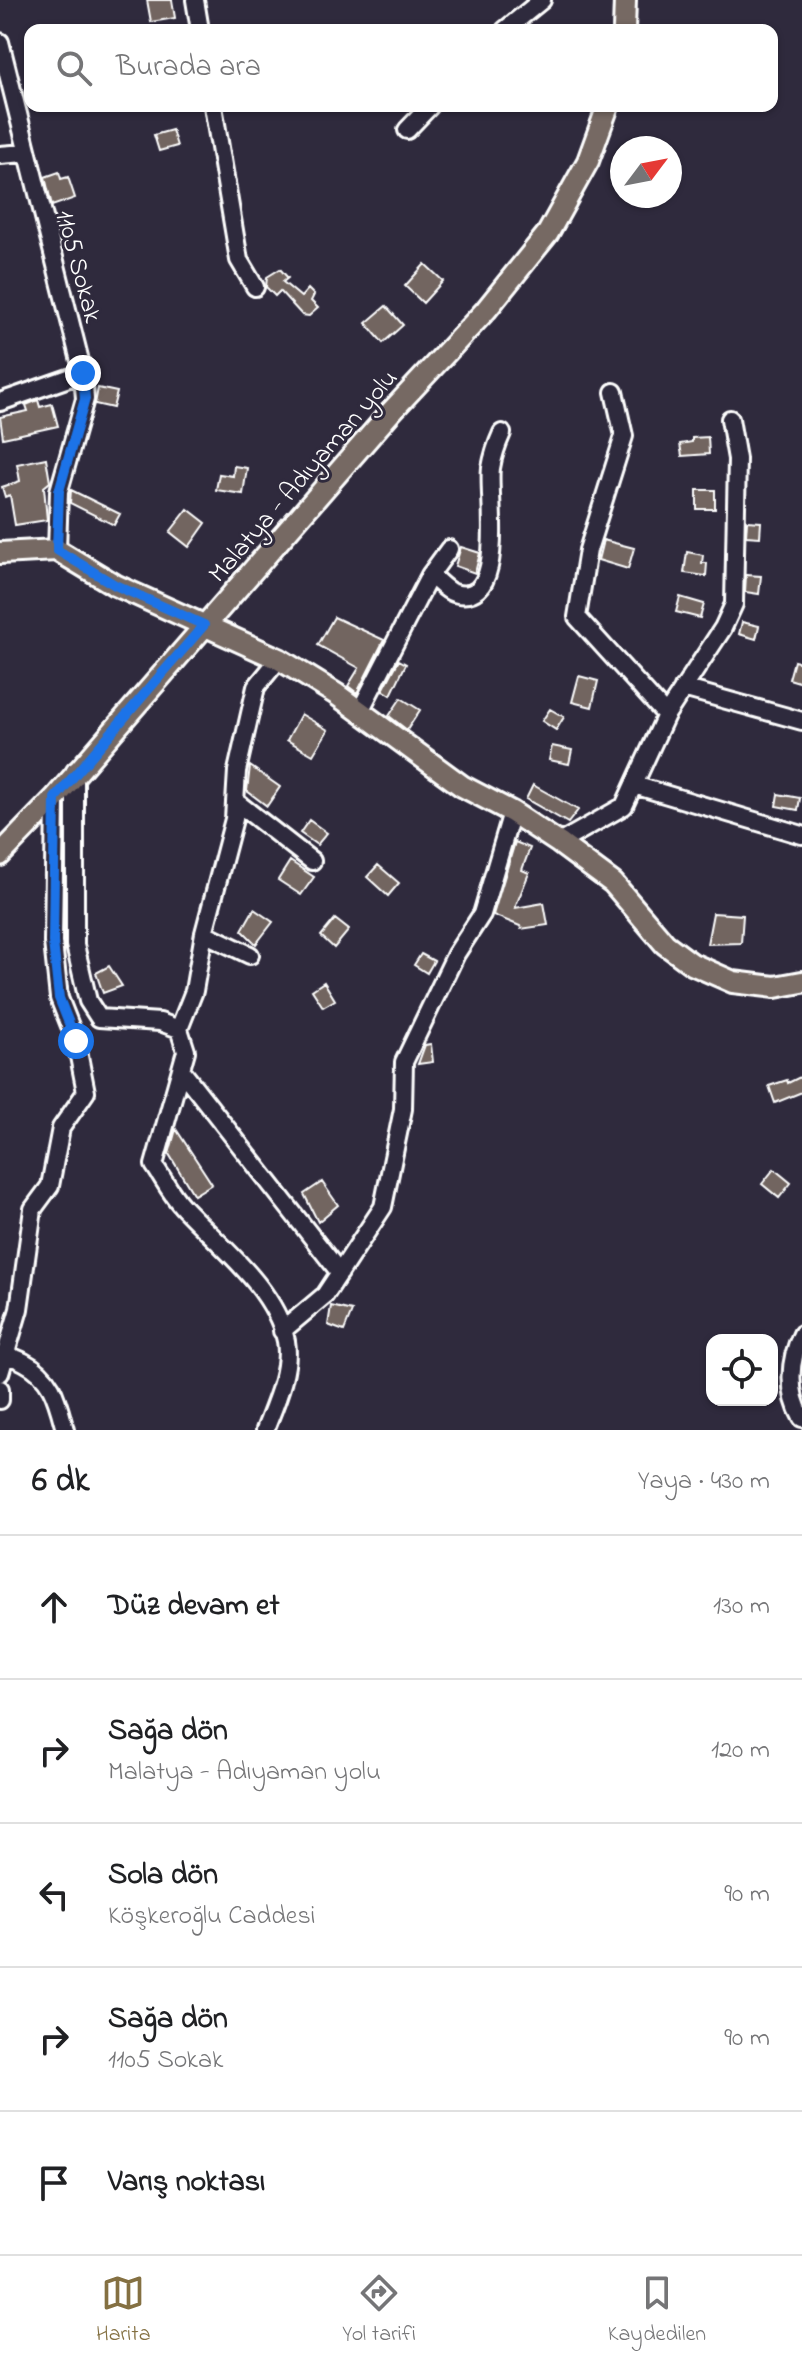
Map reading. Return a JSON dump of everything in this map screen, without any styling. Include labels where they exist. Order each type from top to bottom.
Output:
[{"type":"main road","points":[[624,24],[625,0]]},
{"type":"main road","name":"Malatya - Adıyaman yolu","points":[[0,855],[55,798],[75,771],[389,414],[486,310],[548,233],[588,161],[606,112]]},
{"type":"main road","points":[[0,553],[57,550],[115,585],[279,659],[360,711],[462,786],[512,812],[559,843],[613,883],[665,944],[692,964],[733,982],[775,987],[802,982]]},
{"type":"street","points":[[195,0],[199,24]]},
{"type":"street","points":[[512,24],[542,0]]},
{"type":"street","name":"1105 Sokak","points":[[0,42],[25,153],[83,373],[85,399],[59,491],[57,550]]},
{"type":"street","points":[[214,112],[239,260],[255,287]]},
{"type":"street","points":[[407,130],[424,112]]},
{"type":"street","points":[[0,155],[25,153]]},
{"type":"street","points":[[0,402],[83,373]]},
{"type":"street","points":[[614,392],[624,436],[588,550],[577,617],[666,715]]},
{"type":"street","points":[[559,843],[624,806],[666,715],[734,604],[737,459],[730,419]]},
{"type":"street","points":[[430,575],[453,593],[467,593],[481,586],[490,570],[491,469],[502,433]]},
{"type":"street","points":[[360,711],[430,575],[449,549]]},
{"type":"street","points":[[265,1430],[286,1365],[282,1331],[252,1277],[179,1203],[154,1165],[186,1051],[179,1029],[194,991],[256,687],[279,659]]},
{"type":"street","points":[[683,688],[802,721]]},
{"type":"street","points":[[75,771],[75,945],[88,1001],[99,1018],[160,1022],[179,1029]]},
{"type":"street","points":[[634,785],[802,835]]},
{"type":"street","points":[[0,1373],[19,1309],[33,1209],[50,1186],[61,1128],[86,1092],[76,1041],[59,998],[53,942],[55,798]]},
{"type":"street","points":[[235,801],[312,861]]},
{"type":"street","points":[[282,1331],[317,1303],[383,1207],[403,1109],[404,1062],[456,954],[482,914],[512,812]]},
{"type":"street","points":[[204,933],[250,955]]},
{"type":"street","points":[[181,1070],[340,1273]]},
{"type":"street","points":[[802,1334],[796,1347],[790,1387],[802,1418]]},
{"type":"street","points":[[4,1356],[45,1374],[56,1396],[65,1430]]},
{"type":"street","points":[[0,1389],[0,1400]]},
{"type":"building","points":[[147,0],[172,0],[175,18],[151,22]]},
{"type":"building","points":[[172,130],[177,146],[159,151],[154,135]]},
{"type":"building","points":[[59,172],[61,179],[68,177],[75,198],[52,206],[45,177]]},
{"type":"building","points":[[425,264],[443,281],[423,303],[405,286]]},
{"type":"building","points":[[280,269],[288,278],[283,282],[301,297],[308,289],[314,295],[311,301],[318,308],[309,316],[302,315],[280,291],[275,296],[266,287],[267,277]]},
{"type":"building","points":[[386,306],[403,325],[383,343],[366,323]]},
{"type":"building","points":[[98,388],[117,392],[113,408],[95,404]]},
{"type":"building","points":[[38,400],[40,407],[52,404],[58,426],[3,438],[0,417],[28,411],[26,405]]},
{"type":"building","points":[[708,437],[709,454],[682,456],[680,444],[692,442],[692,438]]},
{"type":"building","points":[[46,458],[50,482],[44,487],[47,520],[15,525],[10,495],[5,497],[2,487],[20,481],[17,464]]},
{"type":"building","points":[[234,466],[247,468],[243,494],[216,490],[219,474],[233,476]]},
{"type":"building","points":[[71,490],[120,514],[114,525],[70,503]]},
{"type":"building","points":[[697,490],[715,490],[715,509],[697,509]]},
{"type":"building","points":[[188,509],[206,523],[189,547],[170,532]]},
{"type":"building","points":[[747,521],[761,522],[760,537],[746,536]]},
{"type":"building","points":[[603,540],[634,548],[628,569],[598,560]]},
{"type":"building","points":[[461,547],[480,553],[475,573],[455,566]]},
{"type":"building","points":[[687,552],[703,555],[702,563],[707,563],[706,576],[684,573]]},
{"type":"building","points":[[746,575],[761,576],[759,594],[745,592]]},
{"type":"building","points":[[680,597],[704,604],[700,618],[676,612]]},
{"type":"building","points":[[334,617],[384,640],[357,693],[348,686],[359,668],[318,645]]},
{"type":"building","points":[[742,622],[759,626],[756,639],[739,634]]},
{"type":"building","points":[[399,660],[406,664],[391,695],[383,690]]},
{"type":"building","points":[[794,661],[802,663],[802,683],[789,679]]},
{"type":"building","points":[[579,676],[598,681],[592,707],[572,702]]},
{"type":"building","points":[[401,698],[420,710],[407,730],[389,716]]},
{"type":"building","points":[[550,709],[564,717],[556,730],[542,721]]},
{"type":"building","points":[[301,714],[328,730],[313,755],[287,740]]},
{"type":"building","points":[[552,746],[572,750],[569,764],[549,760]]},
{"type":"building","points":[[250,766],[280,787],[267,806],[247,791]]},
{"type":"building","points":[[533,785],[578,810],[568,823],[526,799]]},
{"type":"building","points":[[778,794],[800,798],[798,810],[776,806]]},
{"type":"building","points":[[309,820],[327,833],[317,845],[300,833]]},
{"type":"building","points":[[515,842],[530,848],[522,870],[529,873],[515,908],[544,903],[548,925],[521,929],[493,915]]},
{"type":"building","points":[[290,861],[314,877],[301,895],[278,880]]},
{"type":"building","points":[[378,865],[399,883],[388,896],[367,877]]},
{"type":"building","points":[[254,909],[273,922],[256,944],[242,930]]},
{"type":"building","points":[[713,913],[743,915],[741,943],[707,944]]},
{"type":"building","points":[[335,919],[349,930],[334,948],[321,936]]},
{"type":"building","points":[[421,954],[434,961],[427,973],[414,965]]},
{"type":"building","points":[[109,966],[122,986],[103,993],[96,973]]},
{"type":"building","points":[[324,982],[335,1000],[323,1007],[312,990]]},
{"type":"building","points":[[431,1044],[433,1062],[418,1064],[425,1045]]},
{"type":"building","points":[[802,1076],[802,1092],[775,1103],[769,1086],[787,1080],[788,1083]]},
{"type":"building","points":[[176,1129],[212,1184],[194,1195],[169,1154]]},
{"type":"building","points":[[774,1169],[791,1183],[779,1198],[762,1184]]},
{"type":"building","points":[[322,1182],[338,1205],[318,1222],[304,1194]]},
{"type":"building","points":[[331,1306],[352,1311],[344,1331],[328,1325]]},
{"type":"route","points":[[76,1041],[59,998],[53,942],[55,798],[75,771],[204,625],[115,585],[57,550],[59,491],[85,399],[83,373]]}]
